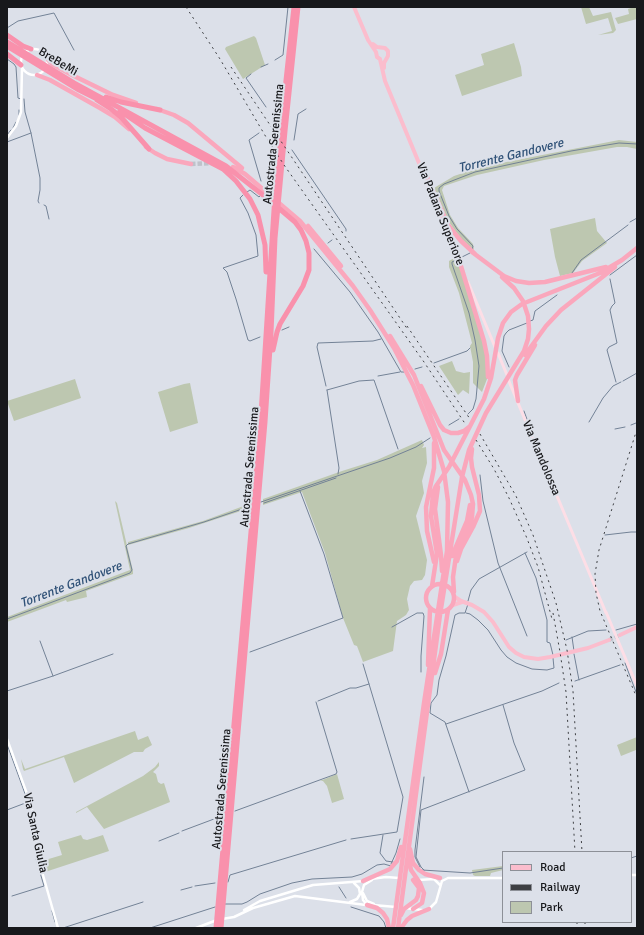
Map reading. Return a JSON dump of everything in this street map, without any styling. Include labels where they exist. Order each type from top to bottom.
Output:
[{"type":"highway","name":"Autostrada Serenissima","points":[[277,197],[281,169],[294,7]]},
{"type":"highway","name":"Autostrada Serenissima","points":[[216,928],[260,430],[277,197],[277,163],[283,130],[298,7]]},
{"type":"highway","points":[[7,35],[23,46],[31,49]]},
{"type":"highway","name":"BreBeMi","points":[[7,42],[21,53]]},
{"type":"highway","name":"BreBeMi","points":[[7,46],[28,57],[79,90],[100,98]]},
{"type":"highway","points":[[7,54],[22,66]]},
{"type":"highway","points":[[48,60],[52,64],[72,75],[113,95],[174,115],[193,128],[307,225],[366,299],[412,376],[444,450],[463,478],[471,495],[473,513],[470,525],[456,552],[453,605],[443,609],[440,612],[430,608],[426,602],[426,595],[432,586],[437,554],[431,516],[431,503],[436,486],[451,464],[454,458],[474,420],[489,386],[495,358],[496,345],[503,323],[511,312],[532,299],[600,273],[622,260],[635,250]]},
{"type":"highway","name":"BreBeMi","points":[[48,70],[100,98]]},
{"type":"highway","points":[[38,75],[50,80],[115,117],[149,149],[167,159],[191,164]]},
{"type":"highway","points":[[74,83],[114,100],[160,110]]},
{"type":"highway","points":[[79,90],[118,114],[149,149]]},
{"type":"highway","points":[[100,98],[145,128],[223,169],[248,195],[258,215],[265,245],[267,333]]},
{"type":"highway","points":[[100,98],[226,166],[288,215],[303,233],[309,253],[308,270],[303,286],[286,313],[277,332],[273,350],[269,401],[265,422]]},
{"type":"highway","points":[[233,167],[245,174],[303,225],[361,297],[407,367]]},
{"type":"highway","points":[[420,167],[426,175],[448,225],[461,242],[510,284],[518,293],[524,303],[529,323],[528,339],[522,354],[502,384],[486,413],[474,439],[464,470],[444,588],[441,654],[426,705]]},
{"type":"highway","name":"Autostrada Serenissima","points":[[221,928],[265,422],[276,212]]},
{"type":"highway","points":[[472,252],[508,278],[525,283],[535,283],[601,269],[635,250]]},
{"type":"highway","points":[[502,384],[553,319],[571,302],[635,250]]},
{"type":"highway","points":[[460,263],[476,313],[487,356],[488,377],[481,405]]},
{"type":"highway","points":[[518,401],[515,384],[517,375],[538,340],[553,319]]},
{"type":"highway","points":[[412,376],[444,471],[448,502],[445,581]]},
{"type":"highway","points":[[412,376],[424,390],[438,421],[444,430],[451,433],[461,432],[467,429],[474,420]]},
{"type":"highway","points":[[427,418],[435,456],[434,474],[426,507],[426,524],[435,572]]},
{"type":"highway","points":[[454,572],[461,549],[480,511],[479,495],[471,458],[474,439]]},
{"type":"highway","points":[[442,478],[437,493],[435,510],[445,581]]},
{"type":"highway","points":[[445,581],[452,556],[465,527],[470,508],[469,496],[463,478]]},
{"type":"highway","points":[[432,586],[439,583],[446,585],[454,594]]},
{"type":"highway","points":[[428,678],[427,656],[430,608]]},
{"type":"highway","points":[[426,705],[428,678],[440,615],[443,609]]},
{"type":"highway","points":[[393,928],[406,868],[405,836],[437,647],[440,615]]},
{"type":"highway","points":[[399,927],[425,711]]},
{"type":"highway","points":[[363,884],[393,866],[405,836]]},
{"type":"highway","points":[[410,840],[411,858],[418,869],[425,874],[440,878]]},
{"type":"highway","points":[[406,868],[420,883],[424,893],[422,903],[413,909]]},
{"type":"highway","points":[[399,927],[404,909],[418,896],[418,888],[413,880]]},
{"type":"highway","points":[[367,905],[377,908],[383,913],[387,919],[389,928]]},
{"type":"highway","points":[[399,927],[412,916],[429,909]]},
{"type":"main road","name":"Via Padana Superiore","points":[[355,7],[371,42],[380,48],[385,48],[387,51],[388,55],[383,59],[382,70],[385,80],[460,263],[496,345]]},
{"type":"main road","name":"Via Padana Superiore","points":[[355,7],[368,40],[376,52],[376,56],[383,59]]},
{"type":"main road","points":[[376,52],[380,48]]},
{"type":"main road","name":"Via Padana Superiore","points":[[383,59],[385,80]]},
{"type":"main road","points":[[498,353],[507,375]]},
{"type":"main road","name":"Via Mandolossa","points":[[508,379],[637,686]]},
{"type":"main road","points":[[454,594],[463,602],[484,612],[493,622],[509,647],[520,655],[529,658],[543,659],[582,650],[609,640]]},
{"type":"main road","points":[[453,605],[463,602]]},
{"type":"main road","points":[[620,635],[637,627]]},
{"type":"street","points":[[7,138],[16,126],[21,112],[23,55],[31,49],[41,50],[48,60],[46,70],[38,75],[23,73]]},
{"type":"street","name":"Via Santa Giulia","points":[[7,739],[31,805],[36,827],[39,861],[58,928]]},
{"type":"street","points":[[363,884],[374,879],[394,877],[413,880],[440,878],[502,878]]},
{"type":"street","points":[[363,884],[363,892],[366,900],[371,904],[423,910],[429,909],[435,904],[438,899],[440,885],[442,881],[448,878]]},
{"type":"street","points":[[240,913],[260,901],[308,886],[353,882],[363,884],[374,879]]},
{"type":"street","points":[[427,879],[436,880],[440,885]]},
{"type":"street","points":[[350,903],[357,899],[360,894],[359,888],[353,882]]},
{"type":"street","points":[[363,884],[362,898],[367,905]]},
{"type":"street","points":[[196,928],[291,896],[378,905]]},
{"type":"green space","points":[[581,7],[589,7],[593,16],[611,12],[616,30],[613,33],[598,35],[612,31],[608,18],[586,24]]},
{"type":"green space","points":[[637,7],[637,19],[618,24],[615,18],[629,14],[628,9]]},
{"type":"green space","points":[[254,36],[265,65],[243,79],[225,49],[226,47]]},
{"type":"green space","points":[[514,43],[522,76],[462,96],[455,75],[484,65],[481,54]]},
{"type":"green space","points":[[619,140],[637,142],[637,149],[617,147],[544,160],[477,175],[444,186],[442,190],[450,215],[458,228],[473,244],[474,250],[461,239],[449,222],[434,188],[454,176],[481,167]]},
{"type":"green space","points":[[595,218],[597,231],[607,243],[582,261],[573,273],[560,276],[550,229]]},
{"type":"green space","points":[[456,257],[470,296],[486,353],[487,379],[482,392],[473,383],[473,362],[470,346],[472,343],[459,293],[449,267],[449,261]]},
{"type":"green space","points":[[452,361],[456,371],[464,373],[470,372],[469,394],[463,390],[458,395],[439,366]]},
{"type":"green space","points":[[75,379],[81,398],[14,421],[7,401]]},
{"type":"green space","points":[[190,383],[198,423],[170,432],[158,392]]},
{"type":"green space","points":[[422,440],[424,445],[422,448],[426,447],[427,463],[422,481],[424,493],[416,516],[427,560],[425,575],[422,580],[414,581],[410,586],[407,599],[409,610],[406,615],[397,621],[393,651],[363,662],[343,618],[325,553],[302,492],[263,505],[263,499],[377,460]]},
{"type":"green space","points":[[115,501],[117,503],[133,574],[86,591],[87,597],[67,602],[66,600],[7,622],[7,617],[130,570]]},
{"type":"green space","points":[[249,504],[249,508],[247,509],[189,528],[128,545],[128,542],[203,521]]},
{"type":"green space","points":[[135,731],[138,740],[148,736],[152,745],[143,752],[134,752],[74,783],[64,757],[24,771],[23,769],[21,759],[25,769]]},
{"type":"green space","points":[[637,737],[637,751],[636,750],[621,756],[617,745]]},
{"type":"green space","points":[[159,762],[159,766],[153,772],[156,774],[158,782],[161,784],[164,783],[170,802],[104,829],[87,807],[76,813],[143,776]]},
{"type":"green space","points":[[337,774],[344,799],[332,803],[327,786],[323,781],[320,781]]},
{"type":"green space","points":[[81,835],[83,839],[87,840],[103,835],[109,851],[45,872],[42,861],[62,855],[58,842]]},
{"type":"green space","points":[[502,866],[502,870],[491,873],[490,876],[475,876],[473,875],[472,870]]},
{"type":"waterway","points":[[275,60],[283,55],[288,7]]},
{"type":"waterway","points":[[7,28],[18,21],[54,13],[74,50]]},
{"type":"waterway","points":[[7,59],[16,67],[18,98],[21,99]]},
{"type":"waterway","points":[[261,67],[268,64]]},
{"type":"waterway","points":[[251,74],[246,78],[266,107]]},
{"type":"waterway","points":[[24,99],[25,112],[40,178],[39,203]]},
{"type":"waterway","points":[[294,140],[298,114],[306,109]]},
{"type":"waterway","points":[[19,110],[19,115]]},
{"type":"waterway","points":[[13,128],[16,122]]},
{"type":"waterway","points":[[7,135],[11,130]]},
{"type":"waterway","points":[[7,142],[31,133]]},
{"type":"waterway","points":[[259,133],[249,140],[261,181]]},
{"type":"waterway","name":"Torrente Gandovere","points":[[472,250],[473,246],[457,229],[449,216],[439,191],[439,188],[444,184],[475,172],[571,151],[619,143],[637,144]]},
{"type":"waterway","points":[[292,150],[346,231]]},
{"type":"waterway","points":[[247,192],[250,190],[259,197],[260,196]]},
{"type":"waterway","points":[[243,195],[240,198],[248,213],[256,235],[258,256],[223,268],[227,272],[248,340],[250,341],[260,337]]},
{"type":"waterway","points":[[44,205],[46,206],[49,219]]},
{"type":"waterway","points":[[630,222],[637,218]]},
{"type":"waterway","points":[[572,273],[581,260],[628,225]]},
{"type":"waterway","points":[[328,243],[332,240]]},
{"type":"waterway","points":[[314,249],[350,292],[378,332],[401,372],[404,372]]},
{"type":"waterway","name":"Torrente Gandovere","points":[[460,258],[470,253]]},
{"type":"waterway","points":[[610,275],[637,255]]},
{"type":"waterway","name":"Torrente Gandovere","points":[[456,260],[452,262],[452,264],[469,313],[479,366],[476,399],[473,409],[468,414]]},
{"type":"waterway","points":[[610,279],[615,303],[610,310],[617,343],[609,347],[607,350],[616,382]]},
{"type":"waterway","points":[[530,321],[533,320],[535,311],[557,295]]},
{"type":"waterway","points":[[509,367],[502,351],[504,336],[509,330],[527,323]]},
{"type":"waterway","points":[[282,330],[289,327]]},
{"type":"waterway","points":[[326,386],[317,347],[318,343],[373,341],[381,339]]},
{"type":"waterway","points":[[434,363],[467,351],[470,348]]},
{"type":"waterway","points":[[415,369],[422,367]]},
{"type":"waterway","points":[[378,376],[400,372]]},
{"type":"waterway","points":[[623,381],[637,373]]},
{"type":"waterway","points":[[327,390],[359,381],[374,380],[398,449]]},
{"type":"waterway","points":[[589,422],[603,398],[613,386],[621,382]]},
{"type":"waterway","points":[[327,390],[339,468],[338,474]]},
{"type":"waterway","points":[[524,411],[528,422]]},
{"type":"waterway","name":"Torrente Gandovere","points":[[449,425],[459,419]]},
{"type":"waterway","points":[[631,425],[636,423]]},
{"type":"waterway","points":[[615,429],[625,427]]},
{"type":"waterway","name":"Torrente Gandovere","points":[[261,502],[390,458],[416,447],[430,438]]},
{"type":"waterway","points":[[480,475],[483,501],[498,563],[527,636]]},
{"type":"waterway","name":"Torrente Gandovere","points":[[264,503],[336,478]]},
{"type":"waterway","points":[[250,652],[343,618],[324,554],[300,491]]},
{"type":"waterway","name":"Torrente Gandovere","points":[[7,619],[130,573],[132,570],[126,546],[128,544],[204,522],[251,506]]},
{"type":"waterway","points":[[605,535],[637,532]]},
{"type":"waterway","points":[[468,601],[471,590],[479,579],[527,552]]},
{"type":"waterway","points":[[525,553],[536,578],[547,620],[547,642],[550,643],[553,655]]},
{"type":"waterway","points":[[468,604],[465,613],[455,615],[439,680],[437,695],[431,703],[430,713],[445,722],[469,792]]},
{"type":"waterway","points":[[392,627],[417,613],[423,613],[421,672]]},
{"type":"waterway","points":[[466,613],[478,620],[488,630],[507,657],[516,663],[532,669],[547,670],[554,668],[553,658]]},
{"type":"waterway","points":[[616,630],[637,624]]},
{"type":"waterway","points":[[566,640],[588,631],[606,630]]},
{"type":"waterway","points":[[572,637],[574,651]]},
{"type":"waterway","points":[[40,641],[53,676]]},
{"type":"waterway","points":[[7,691],[113,654]]},
{"type":"waterway","points":[[574,654],[579,680]]},
{"type":"waterway","points":[[625,663],[636,692]]},
{"type":"waterway","points":[[351,839],[397,832],[403,797],[363,664]]},
{"type":"waterway","points":[[575,681],[620,665]]},
{"type":"waterway","points":[[446,724],[542,691],[559,683]]},
{"type":"waterway","points":[[318,701],[350,688],[356,688],[369,684]]},
{"type":"waterway","points":[[235,811],[336,774],[337,772],[316,702]]},
{"type":"waterway","points":[[424,870],[416,857],[421,810],[525,770],[514,743],[503,705]]},
{"type":"waterway","points":[[7,744],[28,802],[7,810]]},
{"type":"waterway","points":[[420,867],[415,857],[415,850],[424,777]]},
{"type":"waterway","points":[[182,831],[222,816]]},
{"type":"waterway","points":[[159,841],[179,833]]},
{"type":"waterway","points":[[383,835],[380,853],[386,861],[393,862]]},
{"type":"waterway","points":[[391,864],[400,839]]},
{"type":"waterway","points":[[228,882],[230,875],[346,840]]},
{"type":"waterway","points":[[632,858],[637,856]]},
{"type":"waterway","points":[[12,896],[44,886],[36,859]]},
{"type":"waterway","points":[[225,904],[242,904],[260,894],[292,883],[312,879],[352,877],[362,874],[377,865],[384,864],[391,866]]},
{"type":"waterway","points":[[422,870],[470,873],[502,868]]},
{"type":"waterway","points":[[195,886],[215,883]]},
{"type":"waterway","points":[[181,890],[192,887]]},
{"type":"waterway","points":[[339,887],[346,898]]},
{"type":"waterway","points":[[63,928],[143,902]]},
{"type":"waterway","points":[[150,928],[215,907]]},
{"type":"waterway","points":[[351,907],[379,916],[384,922],[386,928]]},
{"type":"waterway","points":[[52,911],[55,922]]},
{"type":"tunnel","points":[[191,164],[213,163]]},
{"type":"tunnel","points":[[609,640],[620,635]]},
{"type":"railway","points":[[186,7],[220,59],[284,165],[424,362],[466,425]]},
{"type":"railway","points":[[231,67],[408,330]]},
{"type":"railway","points":[[407,326],[470,419]]},
{"type":"railway","points":[[637,429],[599,550],[595,574],[596,593],[600,611],[637,698]]},
{"type":"railway","points":[[480,434],[516,496],[533,535],[556,603],[567,650],[573,691],[582,851]]},
{"type":"railway","points":[[476,440],[494,469],[526,536],[538,567],[552,619]]},
{"type":"railway","points":[[553,613],[566,692],[575,851]]},
{"type":"railway","points":[[577,923],[577,928]]},
{"type":"railway","points":[[585,923],[585,928]]}]
